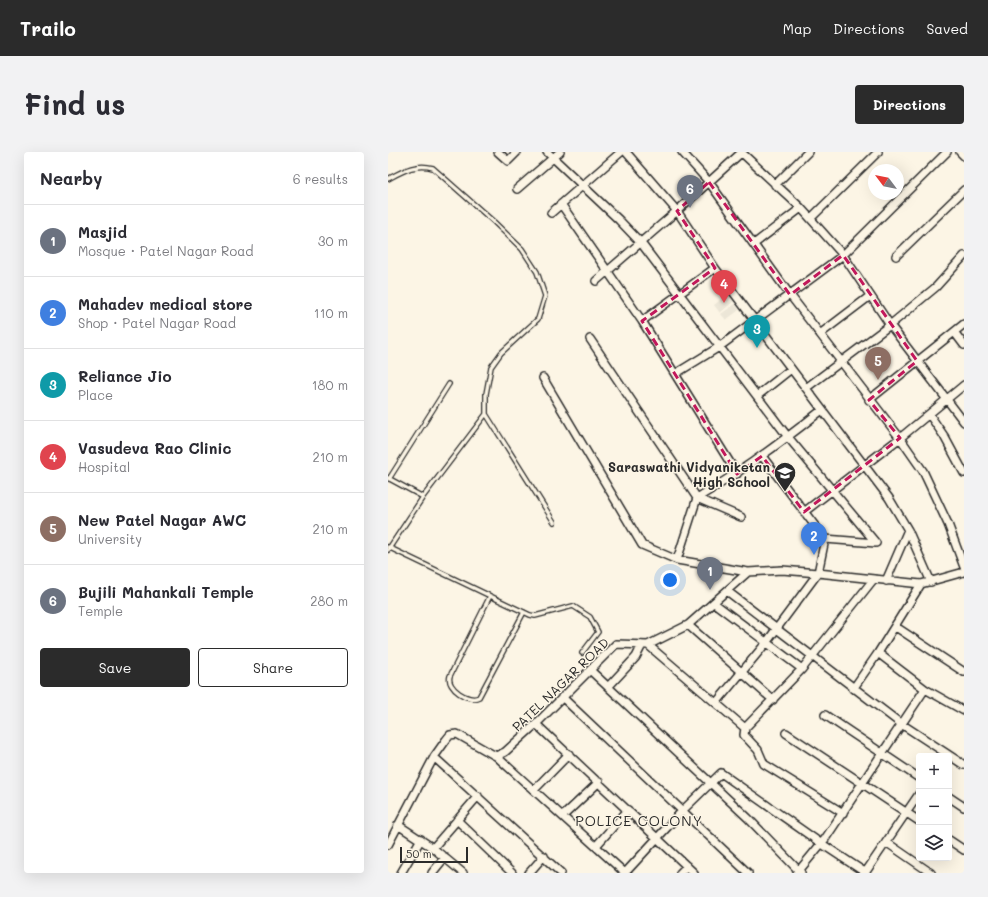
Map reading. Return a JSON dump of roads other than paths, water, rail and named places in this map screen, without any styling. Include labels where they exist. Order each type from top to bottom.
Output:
[{"type":"street","points":[[498,152],[508,161],[517,152]]},
{"type":"street","points":[[547,152],[583,185],[641,243],[788,437],[876,543],[825,539],[762,456]]},
{"type":"street","points":[[517,190],[560,152]]},
{"type":"street","points":[[551,213],[621,152]]},
{"type":"street","points":[[626,152],[677,211],[715,268],[889,498],[908,530],[931,582]]},
{"type":"street","points":[[682,152],[709,182],[790,295],[869,400],[900,438],[923,471],[948,524],[964,567]]},
{"type":"street","points":[[596,281],[677,211],[741,152],[811,218],[843,255],[890,325],[964,422]]},
{"type":"street","points":[[776,184],[808,152]]},
{"type":"street","points":[[811,218],[878,152]]},
{"type":"street","points":[[675,374],[719,347],[755,322],[843,255],[947,152]]},
{"type":"street","points":[[960,152],[964,156]]},
{"type":"street","points":[[896,256],[964,190]]},
{"type":"street","points":[[561,204],[642,321],[737,474]]},
{"type":"street","points":[[754,244],[801,208]]},
{"type":"street","points":[[806,388],[890,325],[936,287],[964,256]]},
{"type":"street","points":[[642,321],[680,295],[715,268]]},
{"type":"street","points":[[820,334],[870,296]]},
{"type":"street","points":[[869,400],[917,361],[955,333],[964,324]]},
{"type":"street","points":[[955,333],[964,345]]},
{"type":"street","points":[[590,339],[697,498],[741,517]]},
{"type":"street","points":[[756,396],[791,369]]},
{"type":"street","points":[[543,378],[640,542],[677,560],[748,572],[782,570],[921,584],[964,572]]},
{"type":"street","points":[[804,512],[864,464],[900,438],[964,385]]},
{"type":"street","points":[[677,560],[697,498],[737,474],[822,410]]},
{"type":"street","points":[[929,414],[962,464],[964,473]]},
{"type":"street","points":[[886,581],[908,530]]},
{"type":"street","points":[[716,703],[766,643],[818,573],[825,539]]},
{"type":"street","name":"PATEL NAGAR ROAD","points":[[496,756],[505,752],[536,724],[616,644],[645,645],[688,625],[748,572]]},
{"type":"street","points":[[843,813],[764,764],[758,750],[744,735],[745,728],[802,669],[873,580]]},
{"type":"street","points":[[853,689],[896,627],[921,584]]},
{"type":"street","points":[[727,591],[813,655],[853,689],[941,753]]},
{"type":"street","points":[[714,603],[802,669]]},
{"type":"street","points":[[688,625],[742,671],[773,700]]},
{"type":"street","points":[[896,627],[964,672]]},
{"type":"street","points":[[608,687],[645,645],[745,728]]},
{"type":"street","points":[[878,653],[924,689],[964,711]]},
{"type":"street","points":[[590,670],[748,818],[799,872],[822,844],[882,754],[900,723],[924,689]]},
{"type":"street","points":[[562,697],[748,873]]},
{"type":"street","points":[[825,715],[916,776]]},
{"type":"street","points":[[536,724],[694,873]]},
{"type":"street","points":[[786,733],[916,819]]},
{"type":"street","points":[[388,845],[434,757],[446,740],[450,736],[457,734],[486,752],[496,756],[625,873],[683,810],[709,783],[721,773],[866,873],[916,798]]},
{"type":"street","points":[[534,790],[569,754]]},
{"type":"street","points":[[434,757],[561,873]]},
{"type":"street","points":[[952,759],[964,765]]},
{"type":"street","points":[[563,816],[599,782]]},
{"type":"street","points":[[433,848],[478,796]]},
{"type":"street","points":[[952,799],[964,807]]},
{"type":"street","points":[[596,846],[628,810]]},
{"type":"street","points":[[457,820],[512,873]]},
{"type":"street","points":[[398,825],[446,857],[463,873]]},
{"type":"street","points":[[401,873],[420,839]]},
{"type":"street","points":[[886,842],[931,873]]},
{"type":"street","points":[[952,842],[964,850]]},
{"type":"street","points":[[529,873],[544,856]]},
{"type":"street","points":[[432,873],[446,857]]},
{"type":"street","points":[[680,873],[687,866]]},
{"type":"lane","points":[[388,179],[405,170],[422,165],[433,168],[522,249],[537,272],[545,296],[542,310],[538,319],[532,326],[505,349],[491,367],[486,394],[486,414],[554,522]]},
{"type":"lane","points":[[423,497],[388,478],[449,384]]},
{"type":"lane","points":[[486,414],[423,497],[388,548],[535,616],[573,606],[590,617],[598,632],[582,653]]},
{"type":"lane","points":[[490,596],[450,676],[450,685],[463,694],[474,699],[479,697],[524,612]]},
{"type":"place","name":"Bujili Mahankali Temple","points":[[690,208]]},
{"type":"place","name":"Vasudeva Rao Clinic","points":[[724,303]]},
{"type":"place","name":"Reliance Jio","points":[[757,348]]},
{"type":"place","name":"New Patel Nagar AWC","points":[[878,380]]},
{"type":"place","name":"Saraswathi Vidyaniketan High School","points":[[785,492]]},
{"type":"place","name":"Mahadev medical store","points":[[814,555]]},
{"type":"place","name":"Masjid","points":[[710,590]]},
{"type":"district","name":"POLICE COLONY","points":[[639,820]]}]
